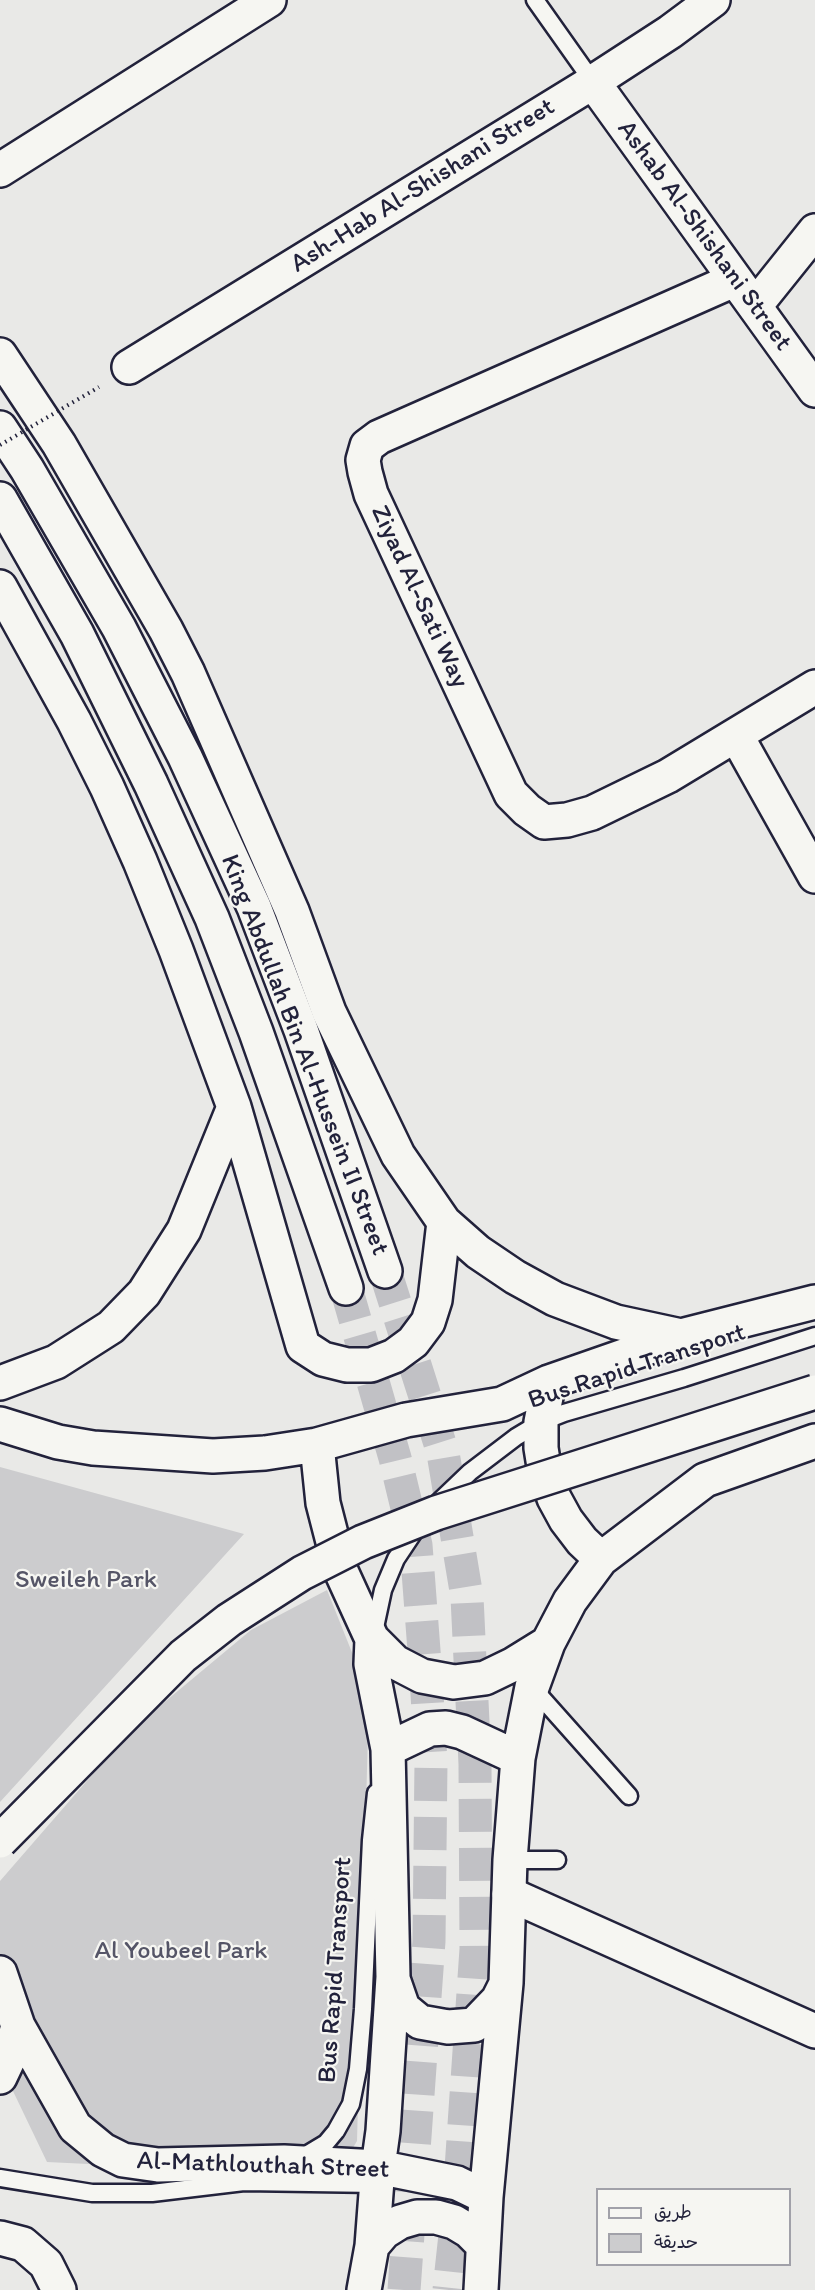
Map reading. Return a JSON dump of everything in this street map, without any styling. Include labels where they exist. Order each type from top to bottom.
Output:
[{"type":"main road","points":[[0,170],[269,0]]},
{"type":"main road","name":"Ash-Hab Al-Shishani Street","points":[[129,367],[593,82],[670,32],[713,0]]},
{"type":"main road","name":"Ashab Al-Shishani Street","points":[[593,82],[815,390]]},
{"type":"main road","points":[[755,306],[815,231]]},
{"type":"main road","name":"Ziyad Al-Sati Way","points":[[734,280],[379,437],[367,447],[363,460],[371,494],[511,794],[526,810],[544,822],[567,820],[592,813],[668,776],[815,687]]},
{"type":"main road","points":[[0,355],[59,444],[179,656],[260,834],[329,1012],[398,1155],[444,1222],[478,1252],[515,1277],[555,1299],[616,1322],[681,1335]]},
{"type":"main road","name":"King Abdullah Bin Al-Hussein II Street","points":[[0,428],[27,469],[119,628],[185,757],[254,907],[301,1030],[386,1271]]},
{"type":"main road","name":"King Abdullah Bin Al-Hussein II Street","points":[[0,499],[77,634],[151,784],[212,918],[256,1032],[346,1288]]},
{"type":"main road","points":[[0,587],[74,721],[140,861],[177,950],[234,1107],[303,1346],[323,1359],[347,1365],[371,1365],[394,1356],[413,1342],[428,1322],[435,1300],[444,1222]]},
{"type":"main road","points":[[736,735],[815,876]]},
{"type":"main road","points":[[0,1383],[56,1362],[111,1327],[144,1293],[184,1230],[234,1107]]},
{"type":"main road","points":[[0,1424],[58,1442],[115,1449],[213,1456],[265,1453],[317,1445],[406,1420],[502,1404],[549,1382],[681,1335],[815,1302]]},
{"type":"main road","points":[[549,1382],[541,1422],[541,1448],[546,1473],[554,1498],[566,1521],[601,1559]]},
{"type":"main road","points":[[0,1841],[183,1656],[229,1620],[302,1573],[363,1542],[436,1513],[815,1392]]},
{"type":"main road","points":[[481,2290],[482,2244],[506,1983],[510,1860],[518,1758],[532,1687],[548,1643],[570,1601],[601,1559],[705,1480],[815,1441]]},
{"type":"main road","points":[[317,1445],[323,1503],[340,1569],[372,1639],[395,1662],[422,1676],[454,1682],[485,1678],[514,1665],[548,1643]]},
{"type":"main road","points":[[364,2290],[372,2246],[383,2131],[393,1977],[388,1749],[371,1665],[372,1639]]},
{"type":"main road","points":[[388,1749],[430,1729],[446,1728],[462,1732],[518,1758]]},
{"type":"main road","points":[[509,1894],[815,2031]]},
{"type":"main road","name":"Al-Mathlouthah Street","points":[[0,1973],[18,2026],[75,2127],[103,2150],[123,2160],[158,2165],[284,2162],[457,2183],[486,2197]]},
{"type":"main road","points":[[393,1977],[403,2008],[420,2022],[448,2027],[474,2025],[498,2000],[506,1983]]},
{"type":"main road","points":[[0,2077],[9,2058],[18,2026]]},
{"type":"main road","points":[[372,2246],[384,2232],[400,2222],[417,2217],[436,2217],[454,2222],[469,2231],[482,2244]]},
{"type":"main road","points":[[0,2238],[23,2244],[46,2264],[59,2290]]},
{"type":"lane","points":[[535,0],[593,82]]},
{"type":"lane","name":"Bus Rapid Transport","points":[[372,1639],[382,1590],[396,1559],[426,1514],[470,1472],[516,1437],[541,1422],[564,1413],[815,1336]]},
{"type":"lane","points":[[532,1687],[629,1796]]},
{"type":"lane","name":"Bus Rapid Transport","points":[[284,2162],[299,2158],[326,2143],[336,2131],[351,2104],[358,2069],[363,2009],[373,1810],[388,1749]]},
{"type":"lane","points":[[510,1860],[557,1860]]},
{"type":"lane","points":[[0,2178],[92,2193],[152,2193],[244,2182],[377,2175]]},
{"type":"path","points":[[0,445],[99,387]]},
{"type":"green space","name":"Sweileh Park","points":[[0,1467],[244,1534],[0,1802]]},
{"type":"green space","name":"Al Youbeel Park","points":[[327,1590],[369,1695],[357,2141],[336,2176],[47,2162],[0,2064],[0,1881],[131,1730],[251,1630]]},
{"type":"tunnel","points":[[385,1271],[443,1453],[467,1597],[475,1764],[476,1949],[459,2198],[449,2290]]},
{"type":"tunnel","points":[[346,1288],[395,1458],[416,1545],[431,1762],[429,1941],[404,2290]]}]
